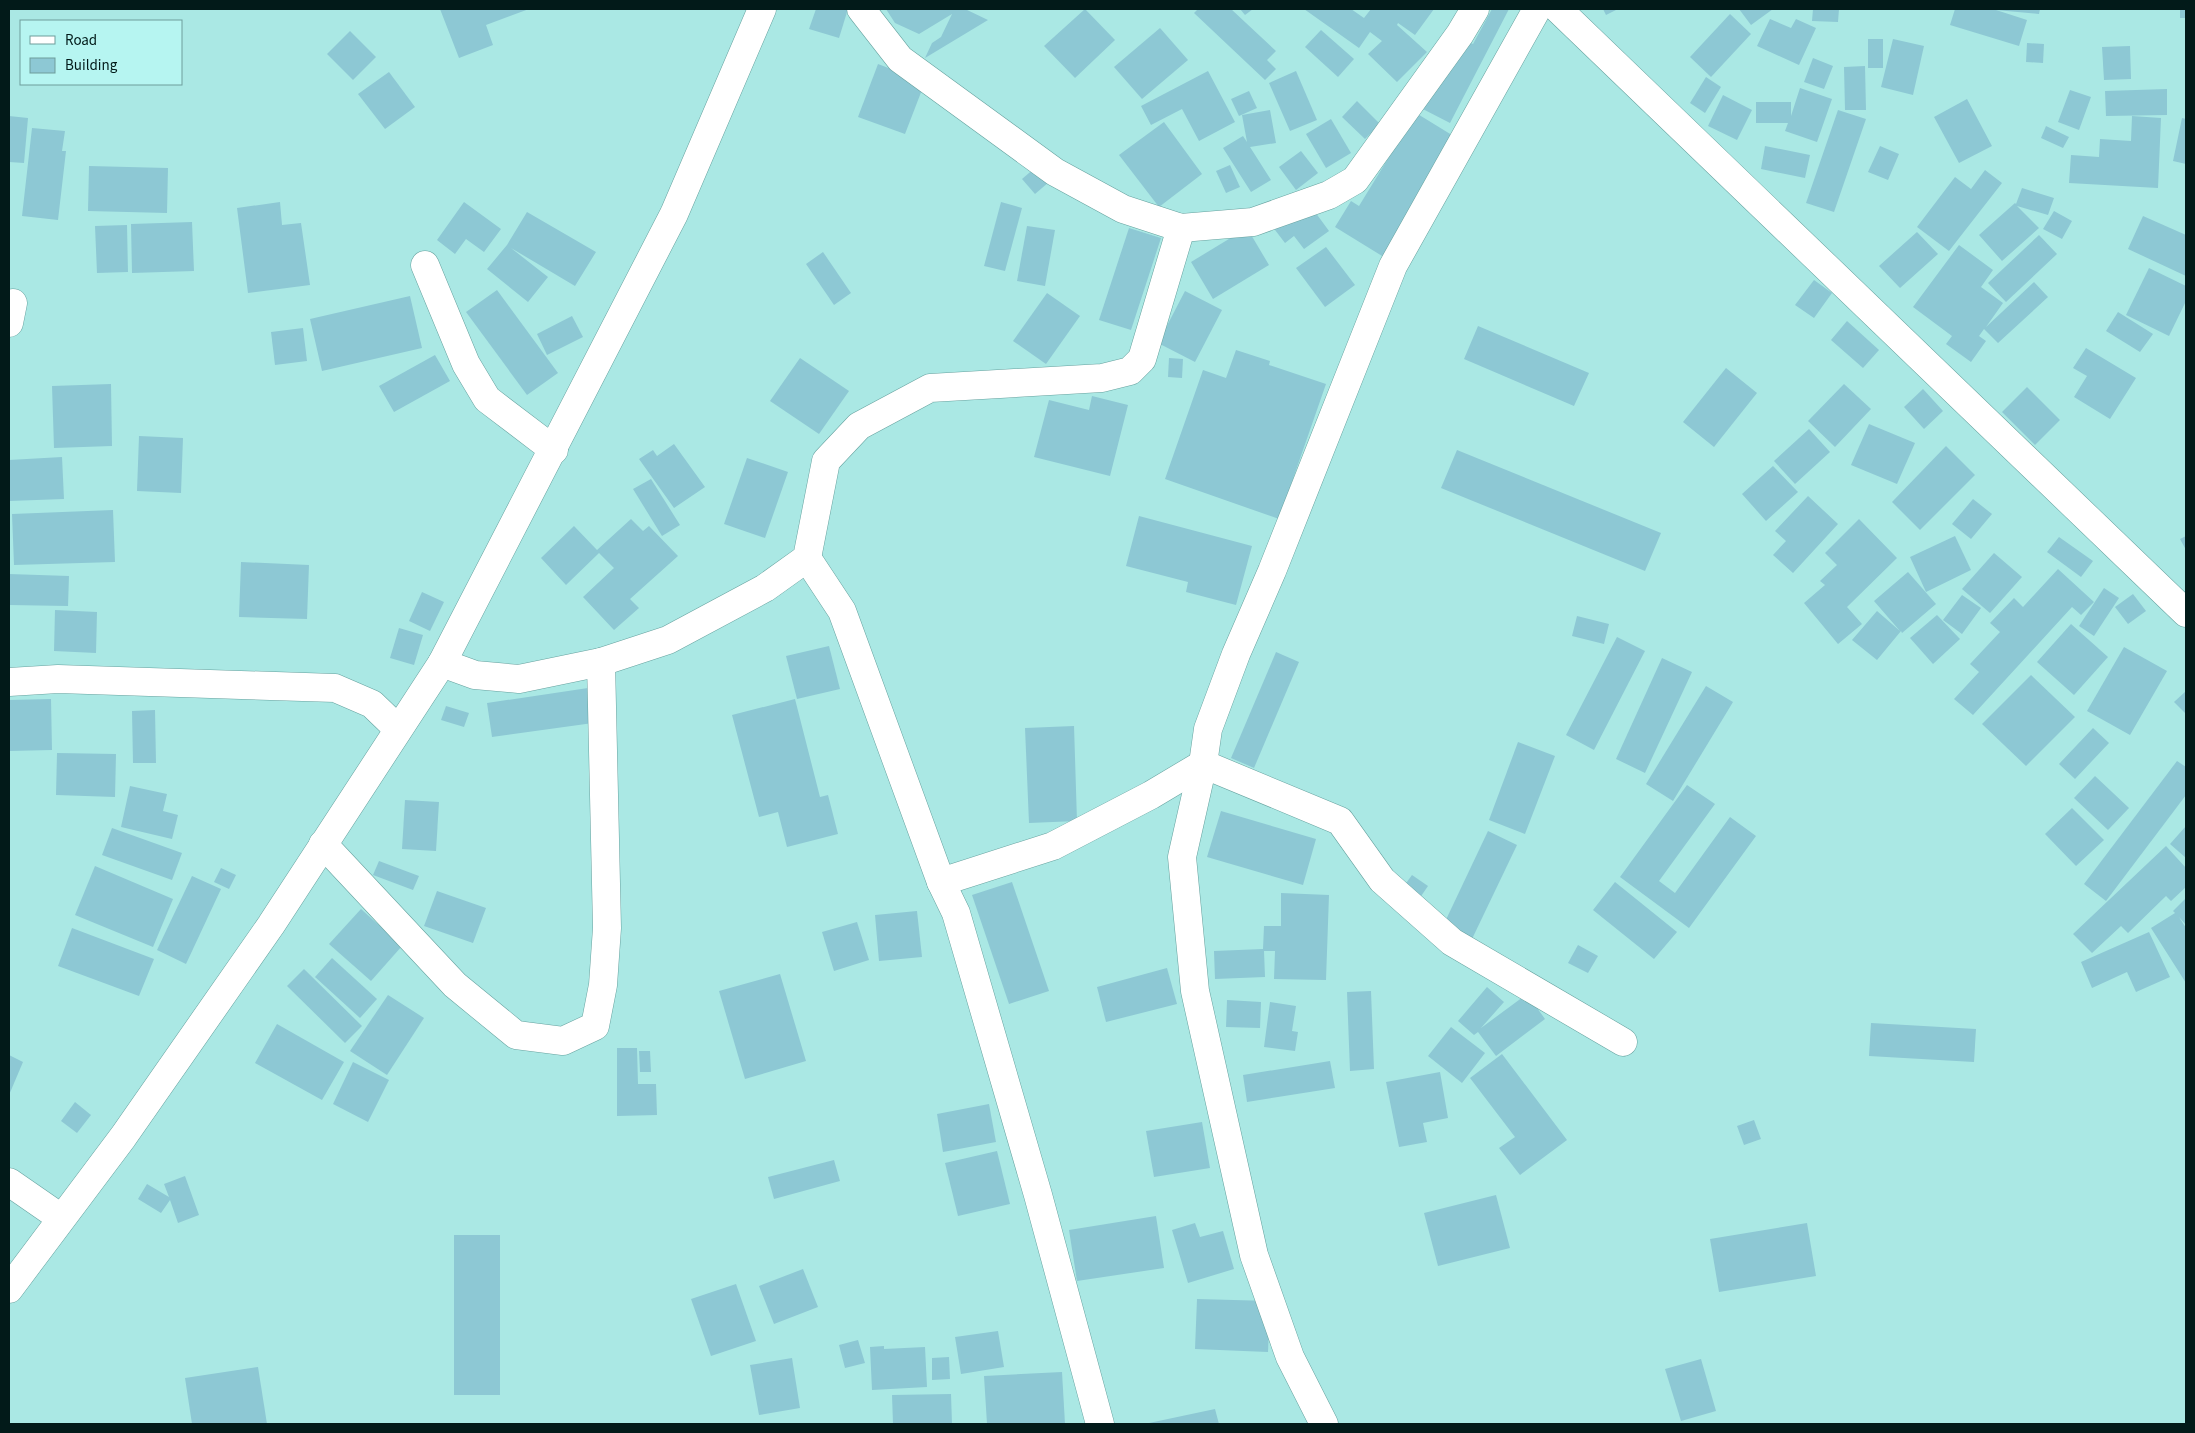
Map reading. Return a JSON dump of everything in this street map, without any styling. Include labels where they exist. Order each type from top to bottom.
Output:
[{"type":"street","points":[[9,1289],[123,1137],[271,925],[442,663],[554,450],[674,214],[762,9]]},
{"type":"street","points":[[860,9],[900,59],[1055,172],[1123,209],[1181,228],[1253,222],[1329,195],[1355,180],[1460,34],[1475,9]]},
{"type":"street","points":[[1324,1424],[1290,1358],[1254,1255],[1195,991],[1182,858],[1203,764],[1208,729],[1233,662],[1272,571],[1393,266],[1537,9]]},
{"type":"street","points":[[1558,9],[2186,613]]},
{"type":"street","points":[[442,663],[476,675],[519,679],[602,662],[668,640],[765,588],[807,558],[826,461],[859,426],[930,388],[1102,378],[1130,371],[1142,359],[1181,228]]},
{"type":"street","points":[[425,265],[466,364],[487,399],[554,450]]},
{"type":"street","points":[[807,558],[842,611],[941,882],[956,912],[1035,1186],[1100,1424]]},
{"type":"street","points":[[323,844],[455,985],[516,1035],[563,1041],[595,1026],[603,985],[607,928],[602,662]]},
{"type":"street","points":[[9,682],[58,679],[335,688],[372,704],[398,729]]},
{"type":"street","points":[[941,882],[1054,846],[1151,795],[1203,764]]},
{"type":"street","points":[[1203,764],[1340,821],[1382,880],[1452,942],[1623,1042]]},
{"type":"street","points":[[9,1182],[62,1218]]},
{"type":"building","points":[[440,9],[529,9],[486,25],[493,45],[459,58]]},
{"type":"building","points":[[816,9],[848,9],[839,38],[809,29]]},
{"type":"building","points":[[886,9],[965,9],[988,20],[925,58],[932,43],[941,37],[952,14],[919,34],[895,23]]},
{"type":"building","points":[[1085,9],[1115,40],[1075,78],[1044,46]]},
{"type":"building","points":[[1198,9],[1231,9],[1276,51],[1267,60],[1276,69],[1265,80],[1194,13]]},
{"type":"building","points":[[1240,9],[1253,9],[1245,15]]},
{"type":"building","points":[[1304,9],[1351,9],[1364,18],[1371,9],[1434,9],[1415,35],[1398,23],[1397,25],[1427,52],[1397,82],[1368,54],[1382,41],[1370,32],[1359,48]]},
{"type":"building","points":[[1492,9],[1509,9],[1450,123],[1415,105],[1460,38],[1473,44]]},
{"type":"building","points":[[1603,9],[1618,9],[1606,15]]},
{"type":"building","points":[[1739,9],[1773,9],[1751,25]]},
{"type":"building","points":[[1813,9],[1839,9],[1838,22],[1812,21]]},
{"type":"building","points":[[1955,9],[2040,9],[2039,14],[1996,10],[2027,20],[2019,46],[1950,25]]},
{"type":"building","points":[[2180,9],[2186,9],[2186,18],[2180,18]]},
{"type":"building","points":[[1730,14],[1751,34],[1711,77],[1690,57]]},
{"type":"building","points":[[1770,19],[1791,28],[1796,19],[1816,28],[1799,65],[1757,46]]},
{"type":"building","points":[[1160,28],[1188,60],[1142,99],[1114,67]]},
{"type":"building","points":[[1321,30],[1354,59],[1338,77],[1305,47]]},
{"type":"building","points":[[350,31],[376,57],[353,80],[327,54]]},
{"type":"building","points":[[1868,39],[1883,39],[1883,68],[1868,68]]},
{"type":"building","points":[[1893,39],[1924,46],[1913,95],[1881,87]]},
{"type":"building","points":[[2027,43],[2044,44],[2043,63],[2026,62]]},
{"type":"building","points":[[2130,46],[2131,79],[2104,80],[2102,47]]},
{"type":"building","points":[[1813,58],[1833,66],[1824,89],[1804,82]]},
{"type":"building","points":[[878,64],[925,82],[905,134],[858,117]]},
{"type":"building","points":[[1865,66],[1866,110],[1845,110],[1844,67]]},
{"type":"building","points":[[1208,71],[1235,122],[1199,141],[1182,109],[1151,125],[1141,106]]},
{"type":"building","points":[[1296,71],[1317,120],[1290,131],[1269,83]]},
{"type":"building","points":[[389,72],[415,107],[385,129],[358,94]]},
{"type":"building","points":[[1706,77],[1721,87],[1705,113],[1690,103]]},
{"type":"building","points":[[1800,88],[1832,99],[1817,142],[1785,131],[1788,123],[1756,123],[1756,102],[1791,102],[1791,116]]},
{"type":"building","points":[[2167,89],[2167,115],[2106,116],[2105,91]]},
{"type":"building","points":[[2070,90],[2091,97],[2079,130],[2058,122]]},
{"type":"building","points":[[1249,91],[1257,108],[1239,116],[1231,99]]},
{"type":"building","points":[[1723,95],[1752,110],[1737,140],[1708,126]]},
{"type":"building","points":[[1967,99],[1992,146],[1959,163],[1934,117]]},
{"type":"building","points":[[1357,101],[1380,124],[1365,139],[1342,117]]},
{"type":"building","points":[[1270,110],[1276,143],[1250,147],[1271,180],[1251,192],[1223,148],[1243,136],[1247,142],[1242,115]]},
{"type":"building","points":[[1838,110],[1866,119],[1834,212],[1806,203]]},
{"type":"building","points":[[1416,113],[1460,140],[1387,259],[1335,227],[1351,201],[1359,206]]},
{"type":"building","points":[[9,116],[28,118],[24,163],[9,162]]},
{"type":"building","points":[[2132,116],[2161,118],[2158,188],[2069,183],[2071,155],[2099,157],[2100,139],[2131,141]]},
{"type":"building","points":[[2182,118],[2186,119],[2186,164],[2173,161]]},
{"type":"building","points":[[1331,119],[1351,153],[1326,168],[1306,134]]},
{"type":"building","points":[[1164,122],[1202,174],[1159,207],[1119,155]]},
{"type":"building","points":[[2046,126],[2069,137],[2063,148],[2041,138]]},
{"type":"building","points":[[32,128],[65,131],[62,151],[66,151],[58,220],[22,216]]},
{"type":"building","points":[[1765,146],[1810,155],[1805,178],[1761,169]]},
{"type":"building","points":[[1880,146],[1899,154],[1888,180],[1868,172]]},
{"type":"building","points":[[1301,151],[1318,173],[1296,190],[1279,167]]},
{"type":"building","points":[[1230,165],[1240,187],[1226,193],[1216,171]]},
{"type":"building","points":[[89,166],[168,168],[167,213],[88,211]]},
{"type":"building","points":[[1036,167],[1049,182],[1035,194],[1022,179]]},
{"type":"building","points":[[1985,170],[2002,183],[1949,251],[1917,227],[1955,177],[1971,189]]},
{"type":"building","points":[[2022,188],[2054,198],[2048,215],[2017,206],[2039,228],[2002,261],[1979,235],[2016,204]]},
{"type":"building","points":[[1307,201],[1329,231],[1304,249],[1294,236],[1285,243],[1272,226]]},
{"type":"building","points":[[280,202],[282,225],[301,223],[310,285],[248,293],[237,208]]},
{"type":"building","points":[[464,202],[501,229],[484,252],[466,239],[455,254],[437,240]]},
{"type":"building","points":[[1001,202],[1022,208],[1005,271],[984,266]]},
{"type":"building","points":[[2054,211],[2072,221],[2062,239],[2043,229]]},
{"type":"building","points":[[527,212],[596,252],[575,286],[511,248],[548,277],[528,302],[487,269],[507,245]]},
{"type":"building","points":[[2143,216],[2186,235],[2186,276],[2128,249]]},
{"type":"building","points":[[192,222],[194,271],[132,273],[131,224]]},
{"type":"building","points":[[127,225],[128,272],[97,273],[95,226]]},
{"type":"building","points":[[1027,226],[1055,230],[1045,286],[1017,281]]},
{"type":"building","points":[[1129,228],[1161,238],[1131,330],[1099,320]]},
{"type":"building","points":[[1247,228],[1269,265],[1213,299],[1191,262]]},
{"type":"building","points":[[1917,232],[1938,254],[1900,288],[1879,266]]},
{"type":"building","points":[[2039,235],[2057,254],[2006,302],[1988,283]]},
{"type":"building","points":[[1959,245],[1993,270],[1981,287],[2003,303],[1986,327],[2034,282],[2048,297],[1998,343],[1984,329],[1979,336],[1986,341],[1971,362],[1946,344],[1952,336],[1913,307]]},
{"type":"building","points":[[1326,247],[1355,285],[1325,307],[1296,268]]},
{"type":"building","points":[[823,252],[851,293],[834,305],[806,264]]},
{"type":"building","points":[[2149,268],[2186,286],[2186,301],[2169,336],[2126,315]]},
{"type":"building","points":[[1814,280],[1832,293],[1814,318],[1795,305]]},
{"type":"building","points":[[497,290],[558,373],[527,395],[466,312]]},
{"type":"building","points":[[1185,291],[1222,310],[1195,362],[1158,343]]},
{"type":"building","points":[[1047,293],[1080,316],[1046,364],[1013,341]]},
{"type":"building","points":[[410,296],[422,348],[322,371],[310,319]]},
{"type":"building","points":[[2118,312],[2153,334],[2140,352],[2106,331]]},
{"type":"building","points":[[572,316],[583,337],[547,355],[537,334]]},
{"type":"building","points":[[1847,321],[1879,350],[1863,368],[1831,340]]},
{"type":"building","points":[[1478,326],[1589,373],[1574,406],[1464,359]]},
{"type":"building","points":[[303,328],[307,361],[275,365],[271,332]]},
{"type":"building","points":[[2086,348],[2136,378],[2110,419],[2074,397],[2087,376],[2073,368]]},
{"type":"building","points":[[1236,350],[1270,361],[1269,365],[1326,384],[1279,519],[1165,479],[1203,370],[1226,378]]},
{"type":"building","points":[[435,355],[450,381],[394,412],[379,386]]},
{"type":"building","points":[[800,358],[849,391],[819,434],[770,401]]},
{"type":"building","points":[[1169,358],[1183,359],[1182,378],[1168,377]]},
{"type":"building","points":[[1726,368],[1757,393],[1714,447],[1683,422]]},
{"type":"building","points":[[111,384],[112,446],[54,448],[52,386]]},
{"type":"building","points":[[1844,384],[1871,409],[1835,447],[1808,421]]},
{"type":"building","points":[[2027,387],[2060,420],[2035,445],[2002,412]]},
{"type":"building","points":[[1923,389],[1943,411],[1924,429],[1904,407]]},
{"type":"building","points":[[1092,396],[1128,405],[1110,476],[1034,457],[1049,400],[1089,410]]},
{"type":"building","points":[[1869,424],[1915,443],[1897,484],[1851,465]]},
{"type":"building","points":[[1809,429],[1830,452],[1795,484],[1774,461]]},
{"type":"building","points":[[139,436],[183,438],[181,493],[137,491]]},
{"type":"building","points":[[674,444],[705,487],[674,508],[639,459],[653,450],[657,456]]},
{"type":"building","points":[[1946,446],[1975,475],[1920,530],[1892,502]]},
{"type":"building","points":[[1457,450],[1661,533],[1645,571],[1441,488]]},
{"type":"building","points":[[62,457],[64,499],[9,501],[9,460]]},
{"type":"building","points":[[747,458],[788,472],[765,538],[724,524]]},
{"type":"building","points":[[1773,466],[1798,492],[1766,521],[1742,494]]},
{"type":"building","points":[[651,479],[680,525],[662,536],[633,489]]},
{"type":"building","points":[[1808,496],[1838,524],[1793,573],[1773,555],[1786,541],[1775,531]]},
{"type":"building","points":[[1973,499],[1992,514],[1971,539],[1952,524]]},
{"type":"building","points":[[113,510],[115,562],[14,565],[12,514]]},
{"type":"building","points":[[1139,516],[1252,546],[1236,605],[1186,592],[1188,582],[1126,566]]},
{"type":"building","points":[[631,519],[643,531],[649,526],[678,556],[630,599],[639,608],[614,630],[583,597],[614,568],[599,553],[566,585],[541,558],[574,526],[597,550]]},
{"type":"building","points":[[1859,519],[1897,558],[1847,607],[1862,624],[1838,644],[1804,603],[1825,585],[1820,581],[1837,565],[1825,553]]},
{"type":"building","points":[[1955,536],[1971,570],[1926,592],[1910,557]]},
{"type":"building","points":[[2186,536],[2186,550],[2180,539]]},
{"type":"building","points":[[2059,537],[2093,561],[2081,577],[2047,552]]},
{"type":"building","points":[[1994,553],[2022,577],[1990,613],[1962,589]]},
{"type":"building","points":[[241,562],[309,565],[307,619],[239,617]]},
{"type":"building","points":[[2058,569],[2094,602],[2081,615],[2072,607],[1973,715],[1954,699],[1979,672],[1970,664],[2000,632],[1990,623],[2014,598],[2023,607]]},
{"type":"building","points":[[1908,572],[1936,604],[1902,633],[1901,631],[1877,660],[1852,640],[1877,611],[1900,631],[1874,601]]},
{"type":"building","points":[[9,574],[69,576],[68,606],[9,605]]},
{"type":"building","points":[[2104,588],[2119,598],[2094,636],[2079,626]]},
{"type":"building","points":[[422,592],[444,602],[430,631],[409,621]]},
{"type":"building","points":[[2133,594],[2146,611],[2128,624],[2115,607]]},
{"type":"building","points":[[1962,595],[1981,608],[1962,634],[1943,620]]},
{"type":"building","points":[[55,610],[97,612],[96,653],[54,651]]},
{"type":"building","points":[[1937,615],[1960,639],[1933,664],[1910,638]]},
{"type":"building","points":[[1577,616],[1609,624],[1604,644],[1572,636]]},
{"type":"building","points":[[2071,624],[2108,657],[2074,695],[2037,662]]},
{"type":"building","points":[[399,628],[423,635],[414,665],[390,658]]},
{"type":"building","points":[[1617,637],[1645,651],[1594,750],[1566,735]]},
{"type":"building","points":[[829,646],[840,689],[797,699],[786,656]]},
{"type":"building","points":[[2124,647],[2167,671],[2130,735],[2087,711]]},
{"type":"building","points":[[1276,652],[1299,662],[1254,768],[1231,758]]},
{"type":"building","points":[[1662,658],[1692,672],[1645,773],[1616,759]]},
{"type":"building","points":[[2031,675],[2075,717],[2026,766],[1982,724]]},
{"type":"building","points":[[1706,686],[1733,702],[1673,801],[1646,784]]},
{"type":"building","points":[[588,688],[593,723],[492,737],[487,703]]},
{"type":"building","points":[[2186,691],[2186,714],[2174,702]]},
{"type":"building","points":[[51,699],[52,750],[9,751],[9,700]]},
{"type":"building","points":[[795,699],[820,797],[828,795],[838,834],[787,847],[778,812],[759,817],[732,715]]},
{"type":"building","points":[[446,706],[469,713],[464,727],[441,720]]},
{"type":"building","points":[[155,710],[156,763],[133,763],[132,711]]},
{"type":"building","points":[[1074,726],[1077,821],[1029,823],[1025,728]]},
{"type":"building","points":[[2093,728],[2109,743],[2075,779],[2059,764]]},
{"type":"building","points":[[1518,742],[1555,756],[1525,834],[1489,820]]},
{"type":"building","points":[[57,753],[116,754],[115,797],[56,795]]},
{"type":"building","points":[[2177,761],[2186,767],[2186,795],[2106,901],[2084,884]]},
{"type":"building","points":[[2095,776],[2129,808],[2108,830],[2074,798]]},
{"type":"building","points":[[1687,785],[1715,804],[1659,881],[1675,893],[1730,817],[1756,836],[1689,928],[1620,877]]},
{"type":"building","points":[[130,786],[167,794],[163,811],[178,815],[172,839],[121,827]]},
{"type":"building","points":[[405,800],[439,802],[436,851],[402,849]]},
{"type":"building","points":[[2072,808],[2104,840],[2076,866],[2045,834]]},
{"type":"building","points":[[1221,811],[1316,839],[1303,885],[1207,857]]},
{"type":"building","points":[[2186,826],[2186,858],[2170,844]]},
{"type":"building","points":[[112,828],[182,853],[172,880],[102,855]]},
{"type":"building","points":[[1488,831],[1517,845],[1472,939],[1443,926]]},
{"type":"building","points":[[2166,846],[2186,868],[2186,887],[2171,901],[2166,896],[2128,933],[2121,926],[2092,953],[2073,934]]},
{"type":"building","points":[[379,861],[419,876],[413,890],[373,875]]},
{"type":"building","points":[[95,866],[173,899],[153,947],[75,915]]},
{"type":"building","points":[[221,868],[236,875],[229,889],[214,882]]},
{"type":"building","points":[[1412,875],[1428,886],[1417,902],[1401,890]]},
{"type":"building","points":[[192,876],[221,889],[186,964],[157,950]]},
{"type":"building","points":[[1012,882],[1049,991],[1009,1004],[972,895]]},
{"type":"building","points":[[1615,882],[1677,932],[1654,959],[1593,910]]},
{"type":"building","points":[[437,891],[486,908],[473,943],[424,926]]},
{"type":"building","points":[[1281,893],[1329,895],[1326,980],[1274,979],[1275,951],[1264,951],[1265,977],[1215,979],[1214,951],[1263,949],[1264,926],[1281,926]]},
{"type":"building","points":[[2186,898],[2186,925],[2179,917],[2186,928],[2186,983],[2151,928],[2175,913],[2173,911]]},
{"type":"building","points":[[361,909],[402,946],[371,981],[329,944]]},
{"type":"building","points":[[917,911],[922,957],[879,961],[875,915]]},
{"type":"building","points":[[857,922],[869,960],[834,971],[822,932]]},
{"type":"building","points":[[72,928],[154,959],[139,996],[58,966]]},
{"type":"building","points":[[2149,932],[2170,977],[2136,992],[2127,972],[2092,988],[2081,962]]},
{"type":"building","points":[[1578,945],[1598,956],[1588,973],[1568,963]]},
{"type":"building","points":[[332,958],[377,999],[360,1018],[315,977]]},
{"type":"building","points":[[1167,968],[1177,1004],[1106,1022],[1097,987]]},
{"type":"building","points":[[304,969],[362,1026],[345,1043],[287,986]]},
{"type":"building","points":[[780,974],[806,1061],[745,1079],[719,991]]},
{"type":"building","points":[[1487,987],[1504,1002],[1481,1028],[1527,994],[1545,1019],[1496,1056],[1478,1032],[1474,1035],[1458,1021]]},
{"type":"building","points":[[1371,991],[1374,1069],[1350,1071],[1347,992]]},
{"type":"building","points":[[388,995],[424,1018],[387,1075],[350,1051]]},
{"type":"building","points":[[1227,1000],[1261,1002],[1260,1028],[1226,1027]]},
{"type":"building","points":[[1270,1002],[1296,1006],[1292,1031],[1298,1032],[1295,1051],[1264,1047]]},
{"type":"building","points":[[1871,1023],[1976,1029],[1974,1062],[1869,1056]]},
{"type":"building","points":[[277,1024],[344,1062],[322,1100],[255,1063]]},
{"type":"building","points":[[1451,1027],[1485,1053],[1462,1083],[1428,1056]]},
{"type":"building","points":[[617,1048],[637,1048],[638,1084],[656,1084],[657,1115],[617,1116]]},
{"type":"building","points":[[639,1051],[650,1051],[651,1072],[640,1072]]},
{"type":"building","points":[[1502,1054],[1567,1140],[1520,1175],[1499,1148],[1515,1137],[1470,1078]]},
{"type":"building","points":[[9,1055],[23,1062],[9,1095]]},
{"type":"building","points":[[1330,1061],[1335,1088],[1247,1102],[1243,1075]]},
{"type":"building","points":[[353,1062],[389,1080],[368,1122],[333,1104]]},
{"type":"building","points":[[1440,1072],[1448,1118],[1423,1123],[1427,1142],[1399,1147],[1386,1082]]},
{"type":"building","points":[[75,1102],[91,1115],[77,1133],[61,1121]]},
{"type":"building","points":[[989,1104],[996,1142],[943,1152],[937,1114]]},
{"type":"building","points":[[1754,1120],[1761,1139],[1744,1145],[1737,1126]]},
{"type":"building","points":[[1202,1122],[1210,1168],[1154,1177],[1146,1131]]},
{"type":"building","points":[[997,1151],[1010,1204],[958,1216],[945,1163]]},
{"type":"building","points":[[834,1160],[840,1181],[774,1199],[768,1177]]},
{"type":"building","points":[[185,1176],[199,1215],[178,1223],[170,1200],[161,1213],[138,1199],[147,1184],[169,1197],[164,1184]]},
{"type":"building","points":[[1496,1195],[1510,1248],[1438,1266],[1424,1213]]},
{"type":"building","points":[[1156,1216],[1164,1268],[1077,1281],[1069,1230]]},
{"type":"building","points":[[1195,1223],[1200,1237],[1223,1231],[1234,1269],[1188,1283],[1172,1230]]},
{"type":"building","points":[[1807,1223],[1816,1276],[1719,1292],[1710,1239]]},
{"type":"building","points":[[454,1235],[500,1235],[500,1395],[454,1395]]},
{"type":"building","points":[[803,1269],[818,1307],[774,1324],[759,1286]]},
{"type":"building","points":[[736,1284],[756,1341],[711,1356],[691,1299]]},
{"type":"building","points":[[1197,1299],[1270,1301],[1268,1352],[1195,1349]]},
{"type":"building","points":[[998,1331],[1004,1367],[961,1374],[955,1337]]},
{"type":"building","points":[[858,1340],[865,1363],[845,1368],[839,1345]]},
{"type":"building","points":[[884,1346],[884,1349],[925,1347],[927,1387],[872,1390],[870,1347]]},
{"type":"building","points":[[949,1357],[950,1379],[932,1380],[932,1358]]},
{"type":"building","points":[[792,1358],[800,1408],[759,1415],[750,1365]]},
{"type":"building","points":[[1701,1359],[1716,1411],[1681,1421],[1665,1369]]},
{"type":"building","points":[[258,1367],[267,1424],[192,1424],[185,1378]]},
{"type":"building","points":[[1062,1372],[1065,1424],[987,1424],[984,1376]]},
{"type":"building","points":[[951,1394],[952,1424],[893,1424],[892,1395]]},
{"type":"building","points":[[1215,1409],[1219,1424],[1149,1423]]}]
